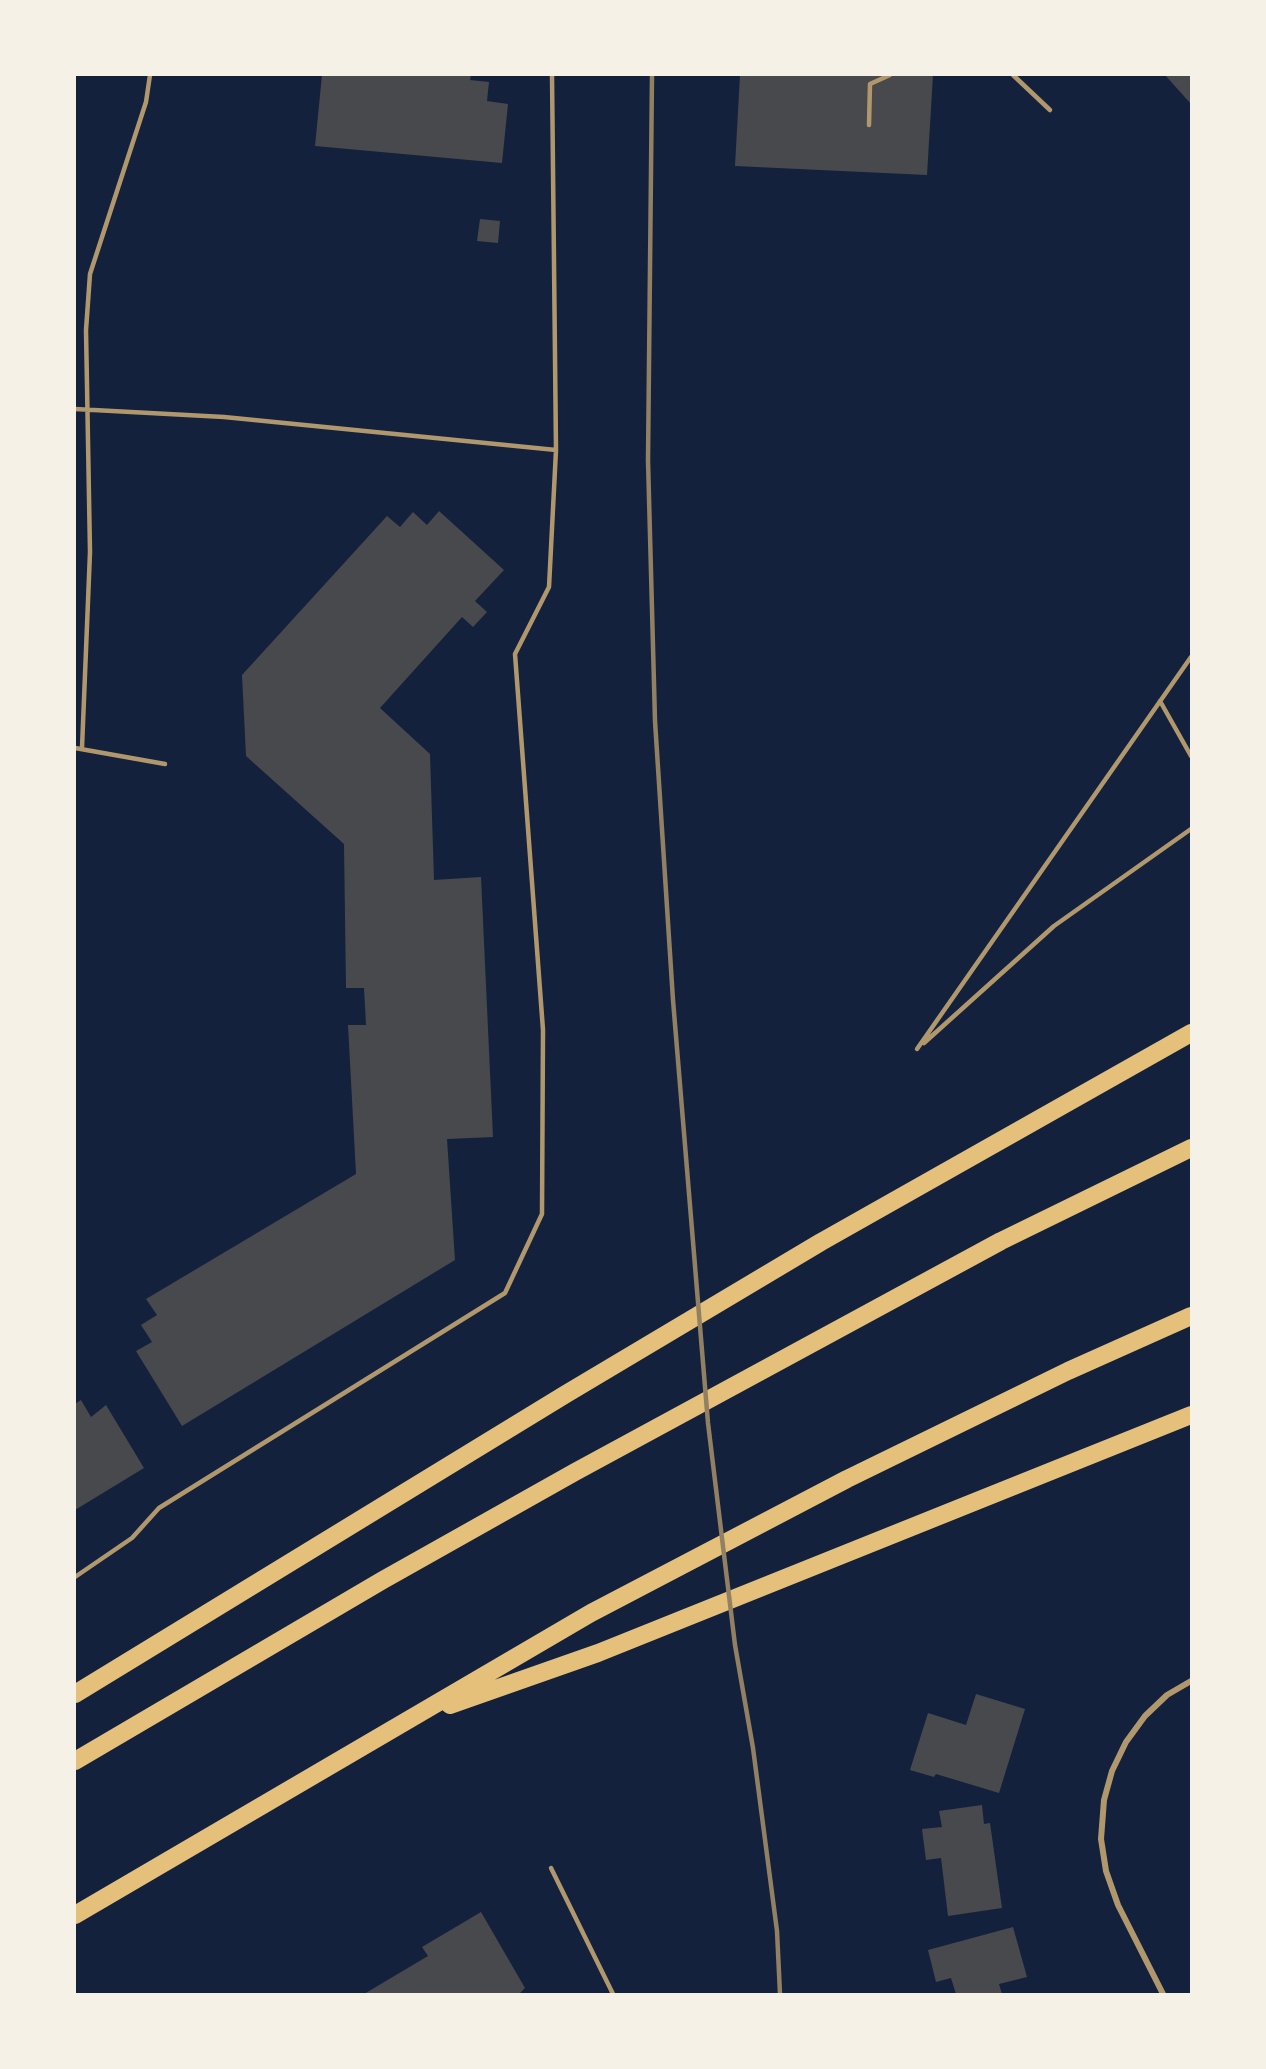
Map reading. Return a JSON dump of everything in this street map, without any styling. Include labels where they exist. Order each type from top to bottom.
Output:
[{"type":"highway","points":[[75,1694],[566,1394],[821,1242],[1191,1035]]},
{"type":"highway","points":[[75,1761],[373,1586],[575,1472],[1001,1241],[1191,1148]]},
{"type":"highway","points":[[75,1915],[591,1613],[847,1479],[1068,1371],[1191,1316]]},
{"type":"highway","points":[[408,1719],[598,1653],[1191,1415]]},
{"type":"street","points":[[1163,1994],[1118,1905],[1106,1871],[1101,1839],[1104,1800],[1112,1772],[1126,1742],[1145,1716],[1167,1695],[1191,1680]]},
{"type":"lane","points":[[82,748],[90,552],[86,330],[90,274],[146,102],[150,75]]},
{"type":"lane","points":[[75,1577],[132,1538],[159,1508],[505,1293],[542,1214],[543,1030],[515,654],[549,587],[556,450],[552,75]]},
{"type":"lane","points":[[869,125],[870,84],[890,75]]},
{"type":"lane","points":[[1013,75],[1050,110]]},
{"type":"lane","points":[[75,409],[224,417],[556,450]]},
{"type":"lane","points":[[1191,657],[918,1049],[1054,926],[1191,830]]},
{"type":"lane","points":[[1182,670],[1191,665]]},
{"type":"lane","points":[[1160,701],[1191,756]]},
{"type":"lane","points":[[75,748],[165,764]]},
{"type":"lane","points":[[551,1868],[613,1994]]},
{"type":"building","points":[[322,75],[471,75],[470,80],[489,82],[487,101],[508,104],[502,163],[315,146]]},
{"type":"building","points":[[740,75],[933,75],[927,175],[735,166]]},
{"type":"building","points":[[1165,75],[1191,75],[1191,104]]},
{"type":"building","points":[[480,219],[500,221],[498,243],[477,241]]},
{"type":"building","points":[[439,511],[504,570],[475,601],[487,612],[473,627],[462,617],[380,708],[430,754],[434,880],[481,877],[493,1137],[447,1139],[455,1260],[182,1426],[136,1351],[152,1342],[141,1325],[157,1315],[146,1299],[356,1174],[348,1025],[366,1025],[364,988],[346,988],[344,844],[246,756],[242,675],[387,516],[400,527],[413,512],[427,525]]},
{"type":"building","points":[[81,1400],[91,1417],[106,1405],[144,1468],[75,1510],[75,1404]]},
{"type":"building","points":[[976,1694],[1025,1709],[999,1793],[936,1774],[934,1777],[910,1770],[928,1713],[966,1725]]},
{"type":"building","points":[[982,1805],[984,1824],[990,1823],[1002,1908],[948,1916],[941,1858],[926,1860],[922,1829],[942,1827],[939,1811]]},
{"type":"building","points":[[481,1912],[525,1988],[519,1994],[364,1994],[428,1956],[422,1947]]},
{"type":"building","points":[[1013,1927],[1027,1977],[999,1984],[1002,1994],[956,1994],[951,1978],[936,1982],[928,1950]]},
{"type":"railway","points":[[652,75],[648,460],[655,721],[673,1000],[708,1423],[735,1645],[753,1748],[777,1931],[780,1994]]}]
